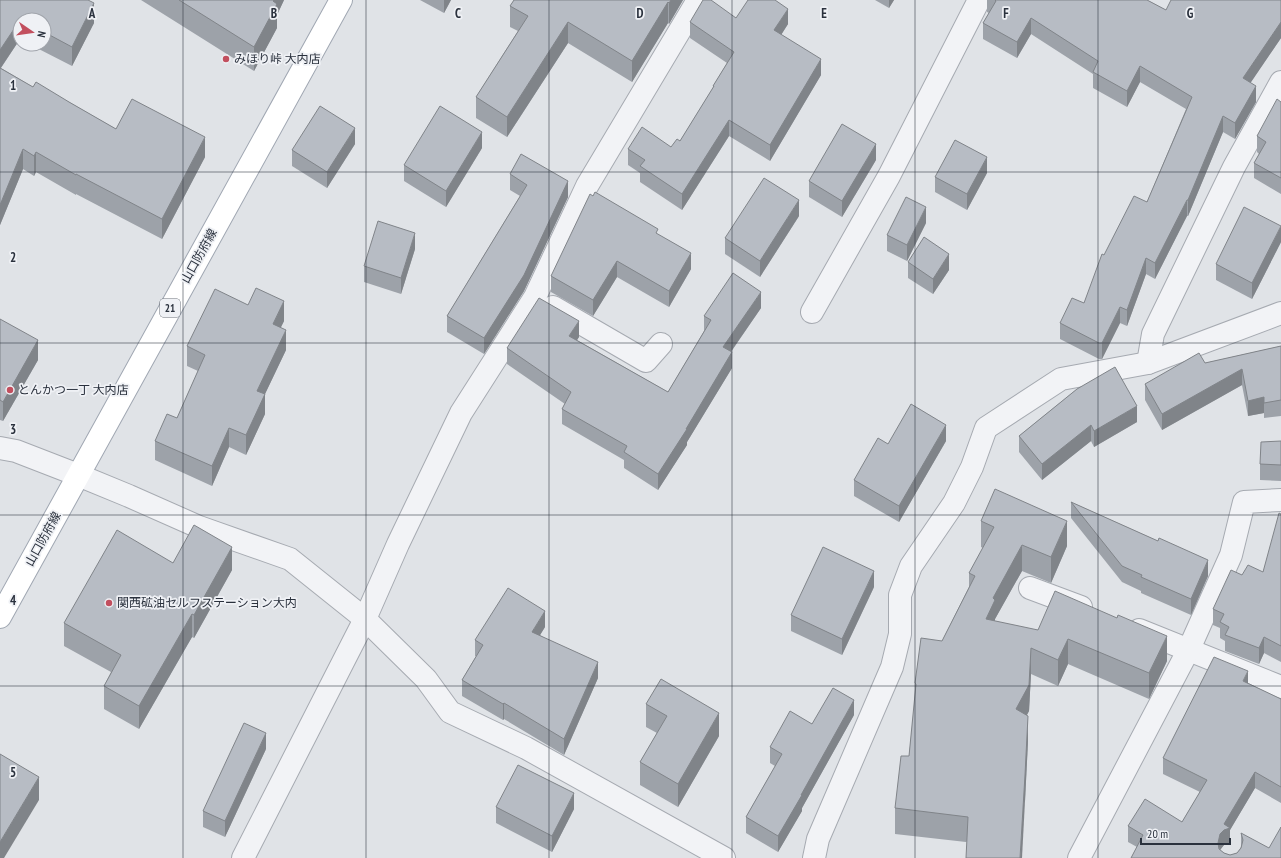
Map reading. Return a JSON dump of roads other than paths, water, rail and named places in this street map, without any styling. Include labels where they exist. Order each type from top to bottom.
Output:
[{"type":"main road","name":"山口防府線","points":[[0,617],[341,0]]},
{"type":"street","points":[[243,858],[365,619],[398,544],[461,413],[535,297],[587,186],[698,0]]},
{"type":"street","points":[[812,312],[889,176],[979,0]]},
{"type":"street","points":[[1148,363],[1153,334],[1234,167],[1281,82]]},
{"type":"street","points":[[535,297],[646,361],[661,344]]},
{"type":"street","points":[[814,858],[818,839],[892,666],[900,634],[900,595],[911,566],[954,503],[972,467],[986,428],[1062,379],[1148,363],[1281,313]]},
{"type":"street","points":[[0,448],[16,451],[129,496],[199,527],[290,559],[365,619],[426,679],[450,712],[526,748],[724,858]]},
{"type":"street","points":[[1079,858],[1189,649],[1231,555],[1244,502],[1281,500]]},
{"type":"street","points":[[1030,588],[1102,616]]},
{"type":"street","points":[[1124,624],[1281,687]]},
{"type":"place","name":"みほり峠 大内店","points":[[226,59]]},
{"type":"place","name":"とんかつ一丁 大内店","points":[[10,390]]},
{"type":"place","name":"関西砿油セルフステーション大内","points":[[109,603]]}]
